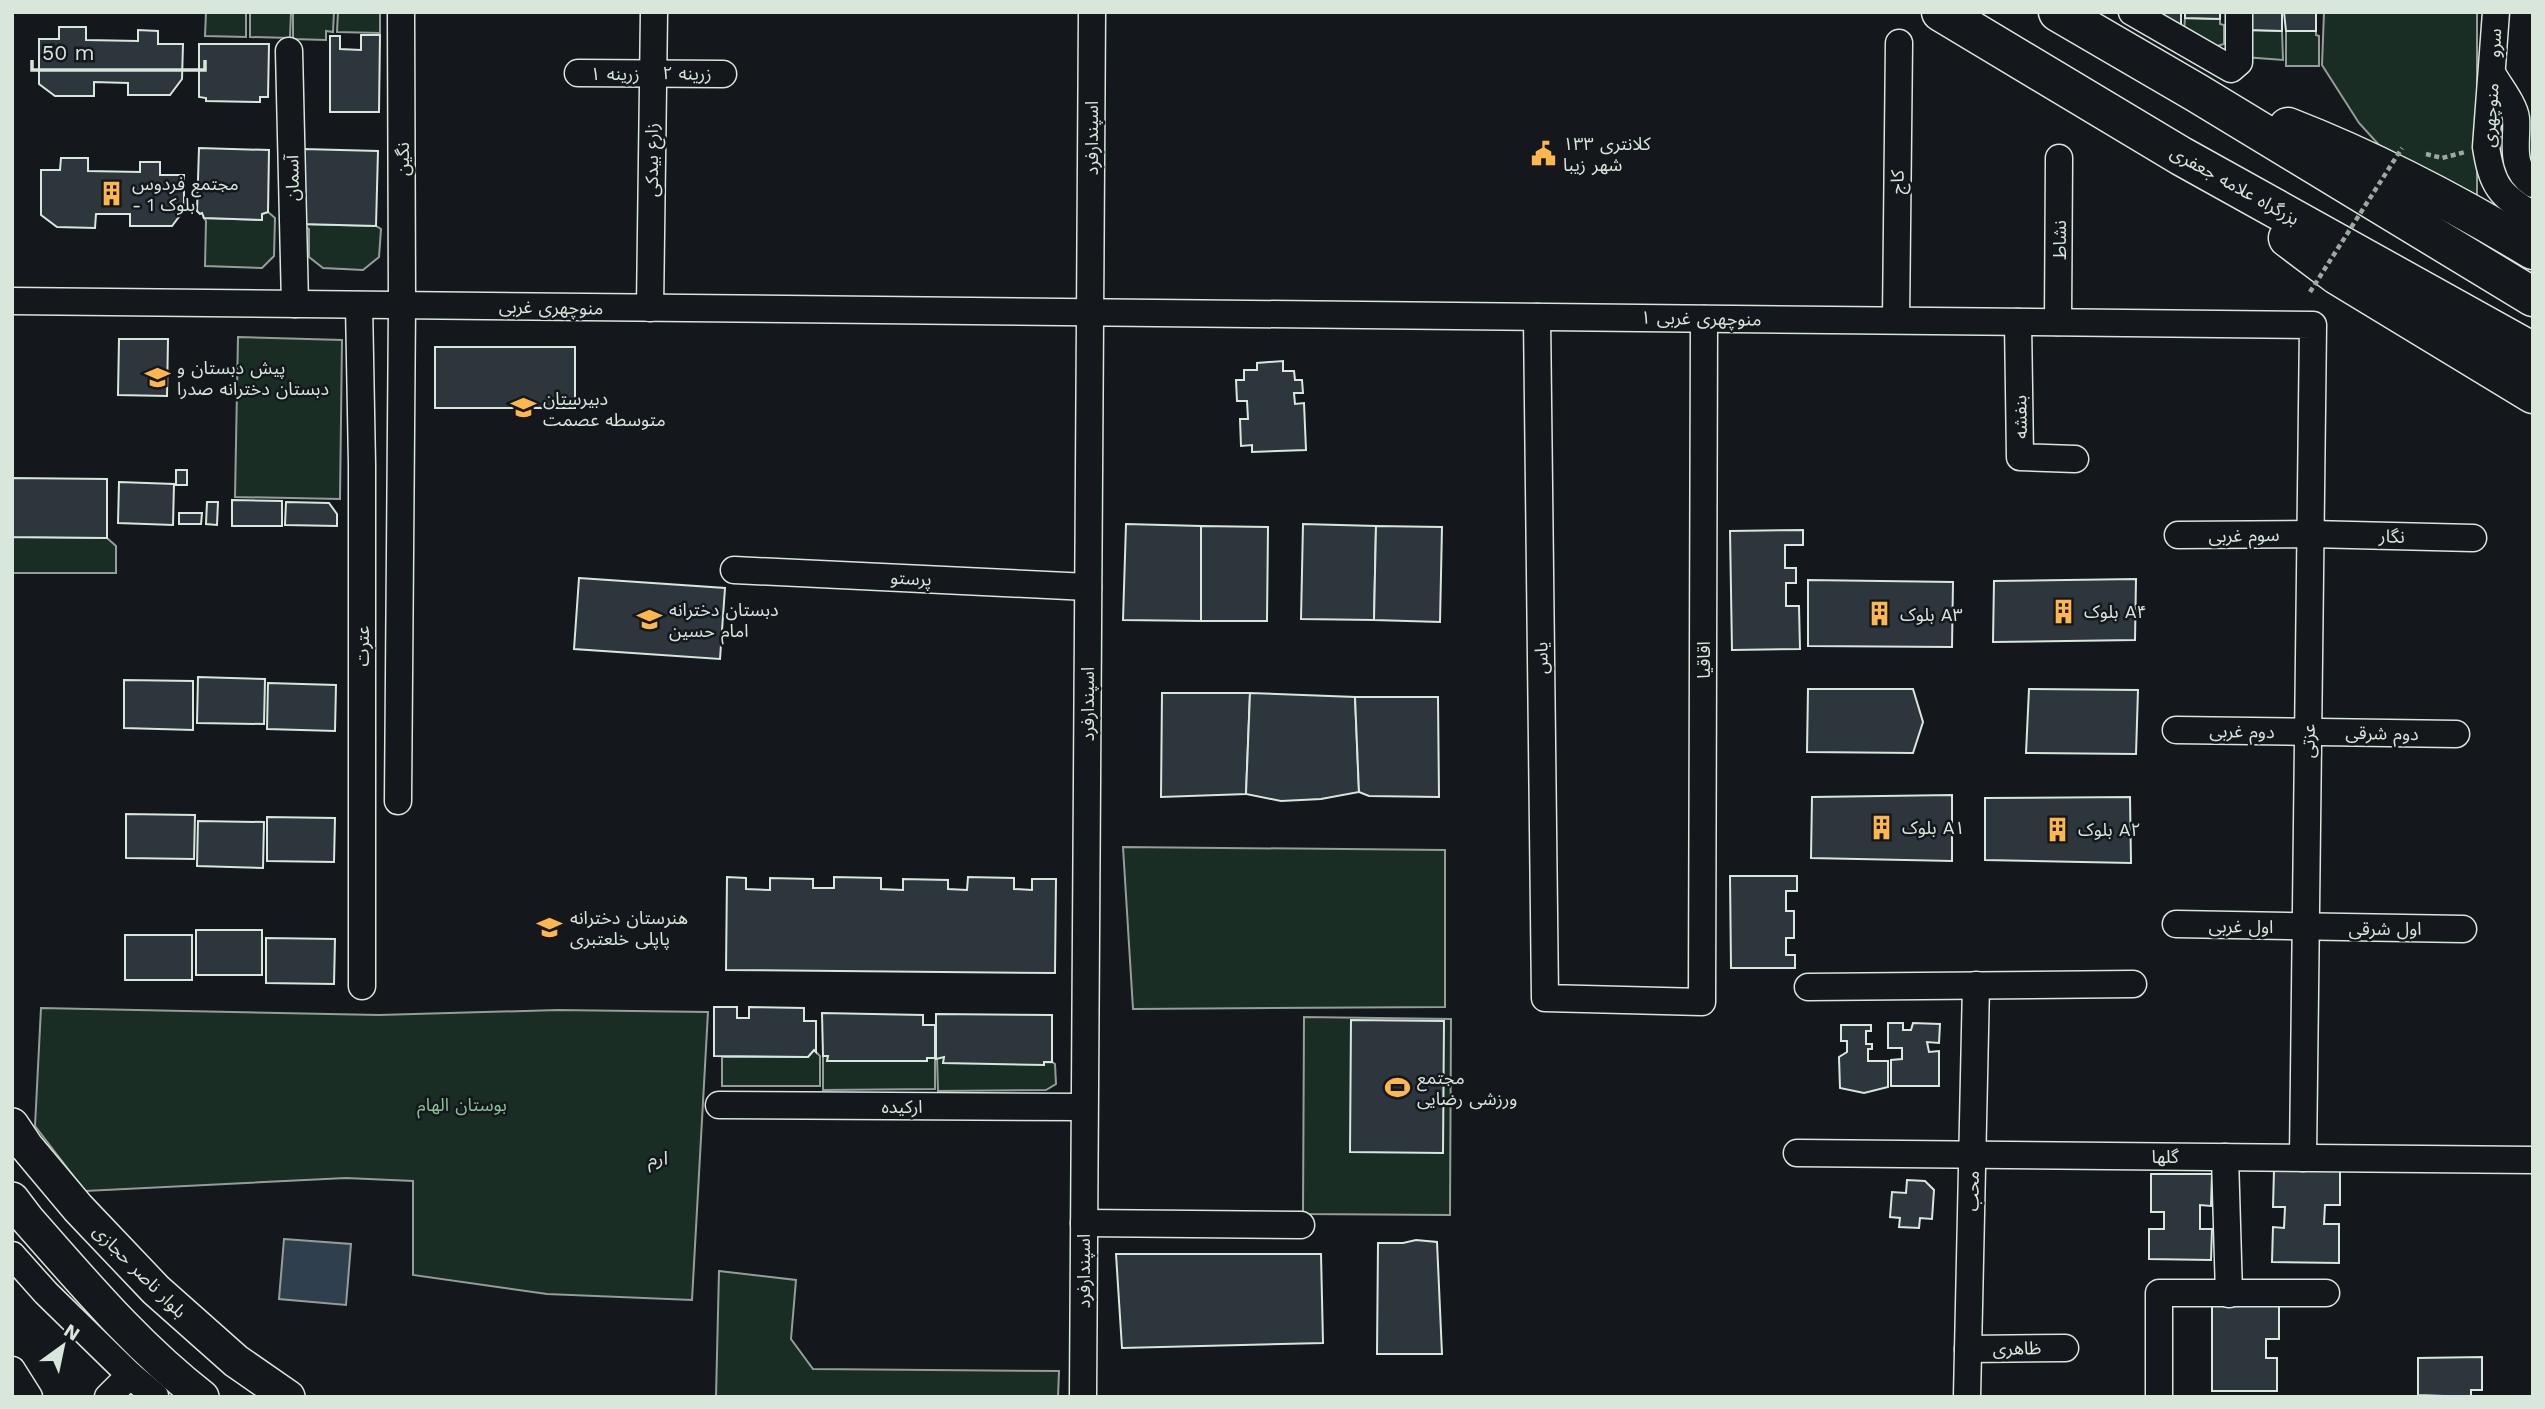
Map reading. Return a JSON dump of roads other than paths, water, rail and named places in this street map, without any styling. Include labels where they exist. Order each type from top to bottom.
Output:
[{"type":"highway","name":"بزرگراه علامه جعفری","points":[[1941,12],[2181,156],[2533,352]]},
{"type":"highway","points":[[2058,12],[2533,297]]},
{"type":"highway","points":[[2197,93],[2341,148],[2483,220],[2533,250]]},
{"type":"highway","points":[[2181,156],[2337,275],[2533,394]]},
{"type":"main road","name":"بلوار ناصر حجازی","points":[[12,1125],[26,1146],[78,1208],[156,1290],[236,1361],[288,1397]]},
{"type":"main road","points":[[12,1199],[136,1341],[161,1389],[202,1397]]},
{"type":"street","name":"نگین","points":[[398,801],[402,305],[401,12]]},
{"type":"street","name":"زارع بیدکی","points":[[650,308],[654,12]]},
{"type":"street","name":"اسپندارفرد","points":[[1083,1397],[1092,12]]},
{"type":"street","points":[[2132,12],[2231,69],[2239,62],[2239,12]]},
{"type":"street","name":"سرو","points":[[2492,73],[2496,12]]},
{"type":"street","name":"کاج","points":[[1896,320],[1899,43]]},
{"type":"street","name":"آسمان","points":[[289,51],[295,304]]},
{"type":"street","name":"زرینه ۱","points":[[579,73],[652,73]]},
{"type":"street","name":"زرینه ۲","points":[[652,73],[723,74]]},
{"type":"street","name":"منوچهری","points":[[2492,73],[2524,115],[2515,157],[2528,181],[2533,184]]},
{"type":"street","name":"منوچهری","points":[[2492,73],[2486,147],[2490,169],[2497,189],[2510,202],[2533,215]]},
{"type":"street","name":"نشاط","points":[[2058,322],[2059,158]]},
{"type":"street","name":"منوچهری غربی","points":[[12,301],[1090,312]]},
{"type":"street","name":"عترت","points":[[359,305],[362,465],[362,986]]},
{"type":"street","name":"منوچهری غربی ۱","points":[[1090,312],[2313,325]]},
{"type":"street","name":"یاس","points":[[1537,317],[1545,998],[1702,1002]]},
{"type":"street","name":"اقاقیا","points":[[1702,1002],[1704,318]]},
{"type":"street","name":"بنفشه","points":[[2018,322],[2020,457],[2075,459]]},
{"type":"street","name":"عزتی","points":[[2303,1158],[2313,325]]},
{"type":"street","name":"سوم غربی","points":[[2178,535],[2311,534]]},
{"type":"street","name":"نگار","points":[[2311,534],[2473,538]]},
{"type":"street","name":"پرستو","points":[[734,570],[1088,587]]},
{"type":"street","name":"دوم غربی","points":[[2176,730],[2308,732]]},
{"type":"street","name":"دوم شرقی","points":[[2308,732],[2456,734]]},
{"type":"street","name":"اول غربی","points":[[2176,924],[2306,927]]},
{"type":"street","name":"اول شرقی","points":[[2306,927],[2463,929]]},
{"type":"street","points":[[1808,987],[2133,984]]},
{"type":"street","name":"محب","points":[[1967,1397],[1976,985]]},
{"type":"street","name":"ارکیده","points":[[719,1105],[1084,1107]]},
{"type":"street","name":"گلها","points":[[1797,1153],[2533,1160]]},
{"type":"street","points":[[2225,1157],[2229,1294]]},
{"type":"street","points":[[1084,1223],[1301,1225]]},
{"type":"street","points":[[12,1255],[46,1293],[130,1375],[161,1389]]},
{"type":"street","points":[[2159,1397],[2159,1293],[2326,1293]]},
{"type":"street","name":"ظاهری","points":[[1968,1349],[2065,1348]]},
{"type":"street","points":[[12,1370],[29,1397]]},
{"type":"street","points":[[108,1397],[130,1375]]},
{"type":"water","points":[[284,1239],[351,1244],[346,1305],[279,1299]]},
{"type":"place","name":"کلانتری ۱۳۳ شهر زیبا","points":[[1543,153]]},
{"type":"place","name":"مجتمع فردوس - بلوک 1","points":[[112,193]]},
{"type":"place","name":"پیش دبستان و دبستان دخترانه صدرا","points":[[157,377]]},
{"type":"place","name":"دبیرستان متوسطه عصمت","points":[[523,408]]},
{"type":"place","name":"بلوک A۴","points":[[2064,611]]},
{"type":"place","name":"بلوک A۳","points":[[1880,614]]},
{"type":"place","name":"دبستان دخترانه امام حسین","points":[[649,619]]},
{"type":"place","name":"بلوک A۱","points":[[1882,827]]},
{"type":"place","name":"بلوک A۲","points":[[2058,829]]},
{"type":"place","name":"هنرستان دخترانه پاپلی خلعتبری","points":[[550,927]]},
{"type":"place","name":"مجتمع ورزشی رضایی","points":[[1397,1087]]},
{"type":"district","name":"ارم","points":[[658,1158]]},
{"type":"park label","name":"بوستان الهام","points":[[462,1104]]}]
